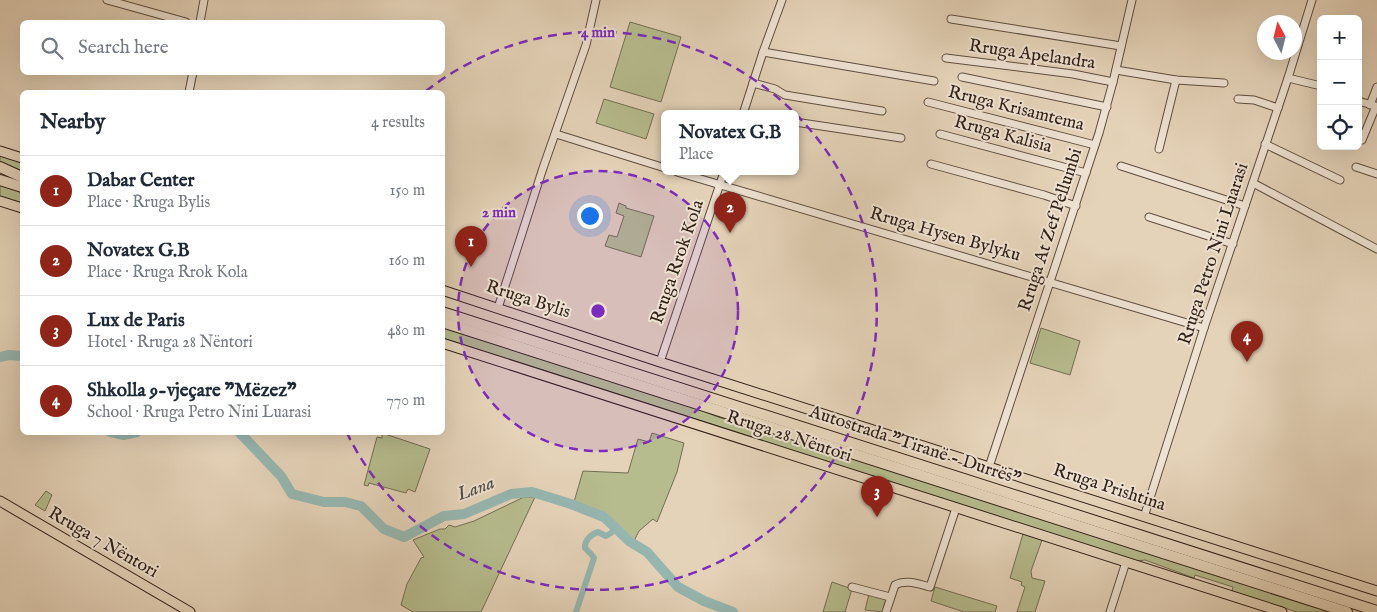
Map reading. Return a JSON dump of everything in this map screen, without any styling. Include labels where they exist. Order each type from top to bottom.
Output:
[{"type":"highway","points":[[0,167],[20,177]]},
{"type":"highway","points":[[0,171],[20,177]]},
{"type":"highway","points":[[0,180],[20,186]]},
{"type":"highway","name":"Autostrada \"Tiranë - Durrës\"","points":[[445,313],[1377,611]]},
{"type":"highway","name":"Autostrada \"Tiranë - Durrës\"","points":[[445,323],[1347,612]]},
{"type":"main road","points":[[0,151],[20,157]]},
{"type":"main road","points":[[0,201],[20,207]]},
{"type":"main road","name":"Rruga Bylis","points":[[445,291],[660,362]]},
{"type":"main road","name":"Rruga 28 Nëntori","points":[[445,344],[1282,612]]},
{"type":"main road","name":"Rruga Prishtina","points":[[660,362],[1377,591]]},
{"type":"main road","name":"Rruga 7 Nëntori","points":[[0,501],[190,612]]},
{"type":"street","points":[[107,0],[179,20]]},
{"type":"street","points":[[200,20],[204,0]]},
{"type":"street","points":[[498,308],[586,45],[596,0]]},
{"type":"street","points":[[743,110],[782,0]]},
{"type":"street","name":"Rruga At Zef Pellumbi","points":[[989,467],[1107,107],[1132,0]]},
{"type":"street","name":"Rruga Petro Nini Luarasi","points":[[1144,517],[1312,0]]},
{"type":"street","points":[[951,18],[1121,46]]},
{"type":"street","points":[[763,52],[934,81]]},
{"type":"street","name":"Rruga Apelandra","points":[[946,58],[1072,74],[1113,82]]},
{"type":"street","points":[[1116,70],[1176,80],[1224,82]]},
{"type":"street","points":[[190,90],[193,75]]},
{"type":"street","points":[[962,77],[1107,107]]},
{"type":"street","points":[[1288,78],[1317,85]]},
{"type":"street","points":[[1159,149],[1176,80]]},
{"type":"street","points":[[752,83],[775,89],[785,94],[882,111]]},
{"type":"street","points":[[1370,104],[1377,87]]},
{"type":"street","points":[[1238,99],[1254,100],[1278,108]]},
{"type":"street","name":"Rruga Krisamtema","points":[[928,102],[1095,145]]},
{"type":"street","points":[[1362,102],[1376,106],[1362,140]]},
{"type":"street","points":[[799,123],[901,138]]},
{"type":"street","points":[[556,134],[661,167]]},
{"type":"street","name":"Rruga Kalisia","points":[[940,134],[1086,173]]},
{"type":"street","points":[[1265,144],[1340,180]]},
{"type":"street","points":[[931,164],[1044,195],[1076,206]]},
{"type":"street","points":[[1121,166],[1245,206]]},
{"type":"street","points":[[1356,167],[1377,174]]},
{"type":"street","name":"Rruga Hysen Bylyku","points":[[688,175],[1204,328]]},
{"type":"street","name":"Rruga Rrok Kola","points":[[660,362],[723,175]]},
{"type":"street","points":[[1252,183],[1377,249]]},
{"type":"street","points":[[1149,217],[1233,244]]},
{"type":"street","points":[[886,612],[895,585],[902,581],[930,587],[956,508]]},
{"type":"street","points":[[1110,612],[1126,562]]},
{"type":"street","points":[[852,587],[890,597]]},
{"type":"green space","points":[[630,22],[681,37],[661,102],[610,87]]},
{"type":"green space","points":[[604,99],[654,114],[646,139],[596,123]]},
{"type":"green space","points":[[0,154],[20,161],[20,171],[0,165]]},
{"type":"green space","points":[[0,184],[20,190],[20,203],[0,197]]},
{"type":"green space","points":[[619,203],[626,206],[626,208],[654,216],[641,257],[605,246],[609,235],[617,237],[624,216],[616,213]]},
{"type":"green space","points":[[445,326],[699,408],[718,417],[739,421],[1337,612],[1297,612],[1232,591],[1233,587],[1195,575],[1194,578],[1145,560],[1137,561],[445,339]]},
{"type":"green space","points":[[1041,328],[1080,341],[1070,375],[1030,363]]},
{"type":"green space","points":[[652,433],[684,443],[677,472],[657,522],[653,519],[639,531],[634,541],[606,516],[574,502],[583,471],[628,473],[638,439],[649,442]]},
{"type":"green space","points":[[382,435],[388,435],[430,449],[415,492],[408,489],[406,493],[369,483],[368,486],[364,485],[377,437],[382,438]]},
{"type":"green space","points":[[46,491],[52,495],[45,511],[35,505]]},
{"type":"green space","points":[[524,497],[535,497],[481,612],[413,612],[401,605],[407,584],[421,558],[424,557],[413,540],[440,529],[445,529],[449,525],[455,527],[474,521]]},
{"type":"green space","points":[[1023,534],[1042,540],[1031,571],[1032,578],[1045,581],[1035,612],[1017,612],[1025,587],[1021,585],[1022,582],[1010,578]]},
{"type":"green space","points":[[832,582],[852,589],[845,612],[823,612]]},
{"type":"green space","points":[[935,587],[997,606],[995,612],[964,612],[931,601]]},
{"type":"green space","points":[[869,594],[887,599],[884,612],[865,610]]},
{"type":"waterway","name":"Lana","points":[[0,357],[20,356]]},
{"type":"waterway","name":"Lana","points":[[242,435],[281,476],[292,494],[324,502],[345,502],[361,506],[384,529],[404,537],[444,516],[464,514],[511,494],[532,492],[571,504],[604,517],[629,541],[647,552],[678,587],[704,601],[733,612]]},
{"type":"waterway","points":[[576,612],[594,558],[585,548],[588,538],[598,532],[606,536],[615,529]]},
{"type":"place","name":"Novatex G.B","points":[[730,233]]},
{"type":"place","name":"Dabar Center","points":[[471,267]]},
{"type":"place","name":"Shkolla 9-vjeçare \"Mëzez\"","points":[[1247,362]]},
{"type":"place","name":"Lux de Paris","points":[[877,517]]}]
